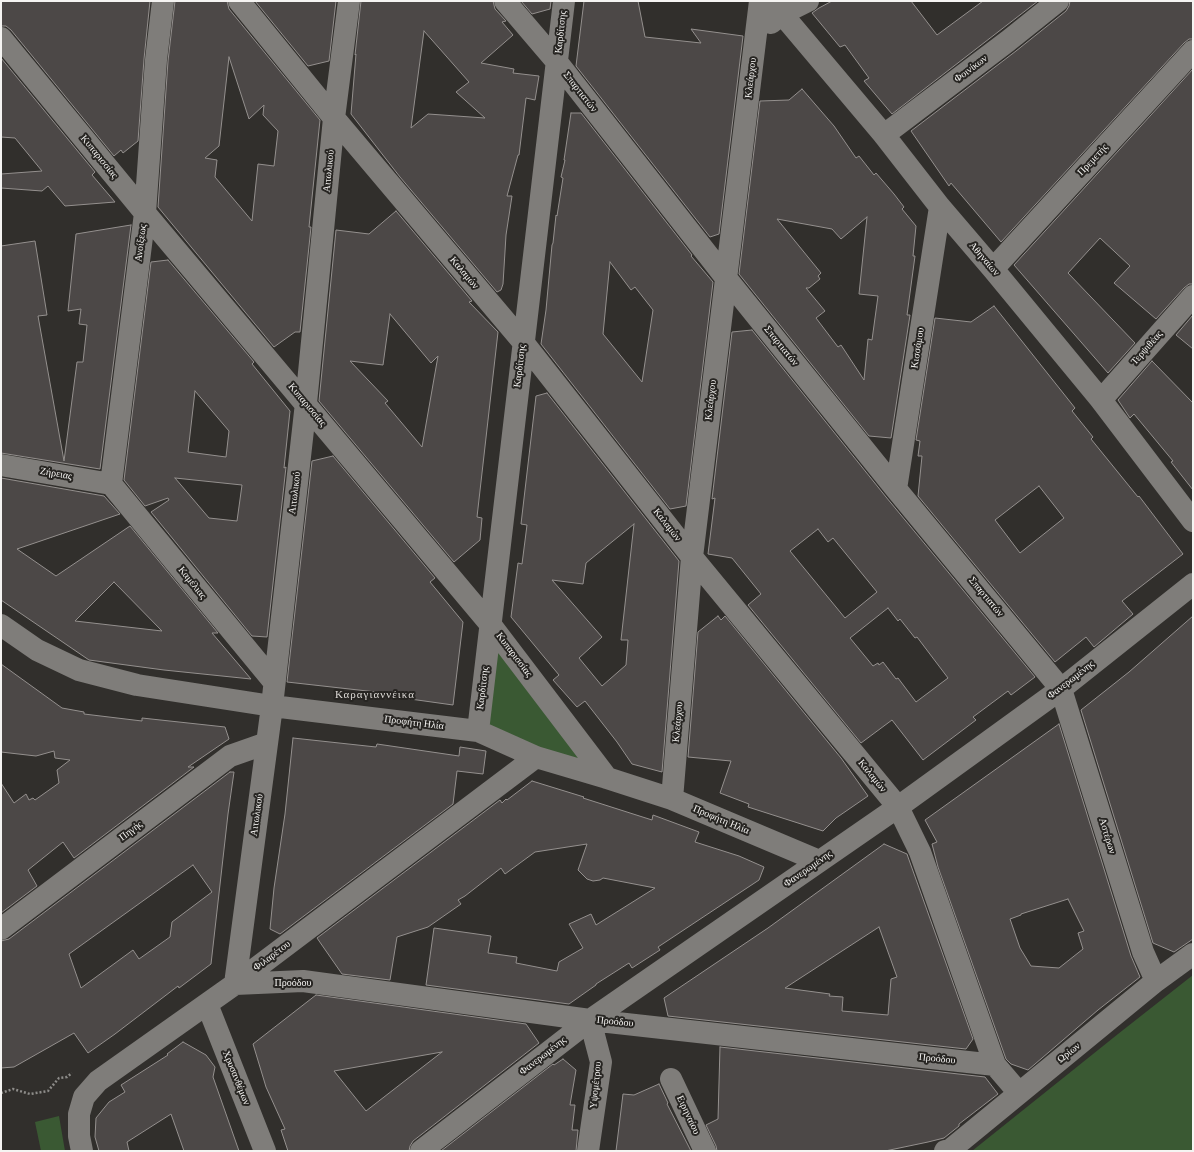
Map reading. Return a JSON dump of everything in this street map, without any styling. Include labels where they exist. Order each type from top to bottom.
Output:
[{"type":"street","name":"Ανοίξεως","points":[[110,484],[145,213],[156,60],[163,1]]},
{"type":"street","name":"Καλαμών","points":[[239,1],[334,118],[523,342],[692,557],[898,807],[920,852],[995,1065],[1019,1093]]},
{"type":"street","name":"Αιτωλικού","points":[[234,984],[272,706],[306,403],[334,118],[350,1]]},
{"type":"street","name":"Σπαρτιατών","points":[[505,1],[558,62],[726,278],[896,489],[1061,689]]},
{"type":"street","name":"Καρδίτσης","points":[[478,731],[564,1]]},
{"type":"street","name":"Κλεάρχου","points":[[672,799],[692,557],[760,1]]},
{"type":"street","points":[[756,35],[777,8],[808,1]]},
{"type":"street","name":"Φοινίκων","points":[[884,135],[1058,1]]},
{"type":"street","name":"Αθηναίων","points":[[777,8],[884,135],[940,207],[1101,400],[1193,521]]},
{"type":"street","name":"Κυπαρισσίας","points":[[1,38],[145,213],[490,624],[607,778]]},
{"type":"street","name":"Πρεμετής","points":[[993,269],[1193,51]]},
{"type":"street","name":"Κισσάμου","points":[[896,489],[940,207]]},
{"type":"street","name":"Τερψιθέας","points":[[1101,400],[1193,296]]},
{"type":"street","name":"Ζήρειας","points":[[1,465],[110,484]]},
{"type":"street","name":"Καμέλιας","points":[[110,484],[274,682]]},
{"type":"street","name":"Φανερωμένης","points":[[421,1151],[590,1020],[898,807],[1061,689],[1193,584]]},
{"type":"street","name":"Προφήτη Ηλία","points":[[1,625],[37,650],[79,670],[137,685],[272,706],[478,731],[536,757],[672,799],[819,861]]},
{"type":"street","name":"Αστέρων","points":[[1061,689],[1143,952],[1156,981]]},
{"type":"street","name":"Πηγής","points":[[1,929],[230,756],[267,743]]},
{"type":"street","name":"Φιλαρέτου","points":[[82,1151],[79,1136],[79,1114],[84,1098],[98,1082],[234,984],[536,757]]},
{"type":"street","name":"Ωρίων","points":[[945,1151],[950,1150],[1156,981],[1193,954]]},
{"type":"street","name":"Προόδου","points":[[234,984],[303,981],[590,1020],[995,1065]]},
{"type":"street","name":"Χρυσανθέμων","points":[[207,1004],[265,1151]]},
{"type":"street","name":"Υψομέτρου","points":[[588,1151],[601,1062],[590,1020]]},
{"type":"street","name":"Ειρηναίου","points":[[671,1078],[705,1151]]},
{"type":"path","points":[[1,1093],[13,1089],[30,1094],[48,1091],[59,1078],[68,1076],[73,1072]]},
{"type":"green space","points":[[490,624],[607,778],[478,731]]},
{"type":"green space","points":[[1193,975],[1193,1151],[972,1151],[1118,1034]]},
{"type":"green space","points":[[59,1116],[65,1151],[41,1151],[35,1122]]},
{"type":"building","points":[[1,1],[150,1],[138,141],[123,153],[121,150],[114,156],[11,30],[6,26],[1,26]]},
{"type":"building","points":[[175,1],[227,1],[229,9],[320,120],[300,332],[295,332],[274,347],[158,207],[168,61]],"holes":[[[229,57],[249,119],[264,105],[263,115],[278,131],[274,166],[258,164],[252,221],[215,177],[217,160],[205,158],[219,146]]]},
{"type":"building","points":[[255,1],[336,1],[329,61],[308,66]]},
{"type":"building","points":[[361,1],[493,1],[495,9],[506,21],[502,22],[513,35],[481,63],[514,69],[513,73],[539,76],[535,100],[526,98],[519,155],[507,196],[512,196],[506,235],[503,284],[501,290],[497,292],[400,177],[351,114],[356,54],[355,55]],"holes":[[[424,31],[469,82],[456,92],[485,118],[428,114],[411,128]]]},
{"type":"building","points":[[521,1],[551,1],[550,9],[532,14]]},
{"type":"building","points":[[584,1],[638,1],[645,37],[701,43],[691,29],[743,36],[719,234],[710,237],[576,66]]},
{"type":"building","points":[[832,1],[911,1],[937,35],[983,1],[1038,1],[892,114],[864,81],[869,78],[845,45],[840,47],[812,13]]},
{"type":"building","points":[[1070,1],[1193,1],[1193,39],[1189,39],[1184,43],[1001,242],[951,183],[949,186],[911,131],[1066,11]]},
{"type":"building","points":[[1,58],[95,172],[92,175],[115,202],[65,206],[48,186],[42,191],[1,188],[1,174],[42,171],[15,138],[1,137]]},
{"type":"building","points":[[1193,69],[1193,284],[1189,284],[1184,288],[1156,319],[1114,283],[1130,266],[1100,238],[1068,273],[1135,343],[1108,373],[1014,265]]},
{"type":"building","points":[[802,89],[834,126],[856,158],[859,156],[874,175],[876,173],[894,194],[904,207],[902,209],[916,226],[913,256],[915,256],[907,315],[910,315],[891,438],[869,436],[739,274],[760,101],[789,100]],"holes":[[[867,217],[859,294],[878,296],[872,340],[868,339],[864,380],[841,345],[838,347],[816,318],[825,311],[806,288],[809,288],[820,279],[818,276],[821,273],[777,219],[832,229],[841,239]]]},
{"type":"building","points":[[571,113],[581,113],[692,255],[691,256],[713,282],[686,506],[670,509],[541,344],[546,310],[552,245],[563,178],[561,177]],"holes":[[[610,262],[631,290],[635,287],[653,310],[642,382],[603,334]]]},
{"type":"building","points":[[396,211],[472,301],[469,302],[498,332],[477,517],[482,518],[480,540],[454,562],[319,401],[336,230],[369,234]],"holes":[[[390,314],[431,363],[438,356],[422,447],[385,403],[388,401],[350,361],[383,365]]]},
{"type":"building","points":[[131,225],[100,469],[1,453],[1,246],[35,241],[47,315],[38,316],[64,461],[77,362],[83,362],[87,325],[79,324],[81,309],[68,311],[76,234]]},
{"type":"building","points":[[168,260],[254,362],[252,364],[290,411],[284,468],[286,467],[267,637],[252,636],[151,512],[169,500],[168,498],[145,506],[124,480],[151,262]],"holes":[[[195,391],[229,431],[226,457],[188,452]],[[175,478],[242,485],[237,521],[209,518]]]},
{"type":"building","points":[[994,306],[1075,408],[1072,411],[1093,437],[1091,439],[1138,497],[1139,496],[1183,554],[1122,601],[1133,614],[1094,647],[1086,637],[1055,662],[918,496],[922,456],[918,456],[920,441],[916,440],[935,318],[971,322]],"holes":[[[1039,486],[1064,518],[1020,553],[995,520]]]},
{"type":"building","points":[[1193,315],[1193,349],[1176,335]]},
{"type":"building","points":[[752,330],[886,497],[1035,677],[1011,695],[1008,691],[973,717],[976,720],[923,760],[892,720],[861,743],[748,605],[761,594],[732,558],[708,554],[715,498],[712,499],[732,332]],"holes":[[[818,529],[828,542],[833,538],[877,592],[845,618],[790,551]],[[888,608],[898,621],[900,619],[915,638],[917,637],[948,678],[916,702],[898,678],[896,679],[883,662],[879,665],[878,663],[873,666],[850,638]]]},
{"type":"building","points":[[1152,361],[1193,403],[1193,490],[1171,462],[1173,461],[1134,414],[1130,418],[1118,400]]},
{"type":"building","points":[[547,393],[679,561],[662,772],[632,764],[585,701],[577,707],[553,680],[559,675],[511,617],[518,563],[522,564],[527,525],[521,524],[536,396]],"holes":[[[634,524],[621,640],[628,640],[626,665],[602,686],[579,658],[602,637],[552,580],[583,584],[586,563]]]},
{"type":"building","points":[[333,456],[435,578],[430,582],[463,622],[453,705],[403,698],[403,695],[287,682],[312,461]]},
{"type":"building","points":[[1,478],[104,496],[120,514],[17,549],[56,576],[130,526],[218,633],[212,633],[251,679],[89,660],[1,600]],"holes":[[[114,582],[162,631],[75,621]]]},
{"type":"building","points":[[718,616],[721,620],[725,616],[841,758],[868,796],[836,818],[823,831],[748,807],[749,804],[720,793],[731,761],[688,757],[698,632]]},
{"type":"building","points":[[1193,616],[1193,939],[1174,952],[1153,943],[1081,710],[1129,672]]},
{"type":"building","points":[[1,664],[62,708],[84,712],[84,714],[142,721],[142,718],[225,727],[229,739],[188,767],[194,767],[74,858],[63,842],[28,870],[37,886],[1,913],[1,783],[14,803],[26,794],[29,800],[33,798],[35,800],[59,783],[57,770],[70,760],[55,758],[54,751],[36,756],[1,752]]},
{"type":"building","points":[[1059,724],[1131,956],[1140,977],[1098,1010],[1028,1070],[1011,1064],[1006,1059],[938,867],[932,844],[937,842],[925,820]],"holes":[[[1068,899],[1084,931],[1078,933],[1083,949],[1059,968],[1031,966],[1020,948],[1010,919]]]},
{"type":"building","points":[[293,738],[376,747],[377,744],[459,756],[460,747],[486,751],[483,774],[457,771],[453,804],[280,934],[270,929]]},
{"type":"building","points":[[230,772],[234,772],[211,964],[179,988],[178,986],[88,1053],[74,1033],[14,1067],[1,1068],[1,941],[9,939]],"holes":[[[193,865],[212,892],[172,922],[170,937],[139,959],[133,950],[81,988],[69,954]]]},
{"type":"building","points":[[532,781],[652,820],[653,815],[699,832],[695,842],[739,856],[764,867],[759,880],[658,947],[660,950],[632,968],[629,963],[596,984],[569,1004],[426,985],[434,928],[491,936],[488,953],[517,957],[516,963],[557,971],[559,962],[583,948],[569,924],[591,914],[596,925],[655,888],[603,878],[593,881],[587,879],[578,870],[587,844],[535,852],[505,874],[501,868],[458,900],[461,904],[428,927],[397,937],[390,980],[342,974],[317,938],[500,800],[502,803]]},
{"type":"building","points":[[884,844],[907,854],[973,1039],[966,1049],[668,1016],[664,998],[768,928]],"holes":[[[879,927],[897,977],[891,979],[888,1015],[842,1011],[843,997],[785,988]]]},
{"type":"building","points":[[316,995],[526,1024],[539,1043],[413,1141],[409,1151],[288,1151],[281,1130],[285,1129],[266,1087],[253,1044]],"holes":[[[442,1052],[366,1111],[334,1071]]]},
{"type":"building","points":[[183,1042],[206,1055],[215,1067],[213,1077],[239,1151],[184,1151],[171,1114],[127,1142],[129,1151],[99,1151],[95,1137],[96,1118],[109,1102],[125,1092],[121,1085],[168,1055],[167,1054]]},
{"type":"building","points":[[720,1047],[985,1077],[998,1094],[959,1124],[959,1126],[944,1138],[885,1151],[717,1151],[706,1125],[718,1119]]},
{"type":"building","points":[[563,1059],[576,1070],[570,1105],[575,1105],[572,1130],[578,1130],[576,1151],[441,1151],[553,1064],[554,1065]]},
{"type":"building","points":[[659,1084],[668,1103],[667,1104],[691,1151],[616,1151],[623,1094],[634,1095]]},
{"type":"district","name":"Καραγιαννέικα","points":[[375,695]]}]
